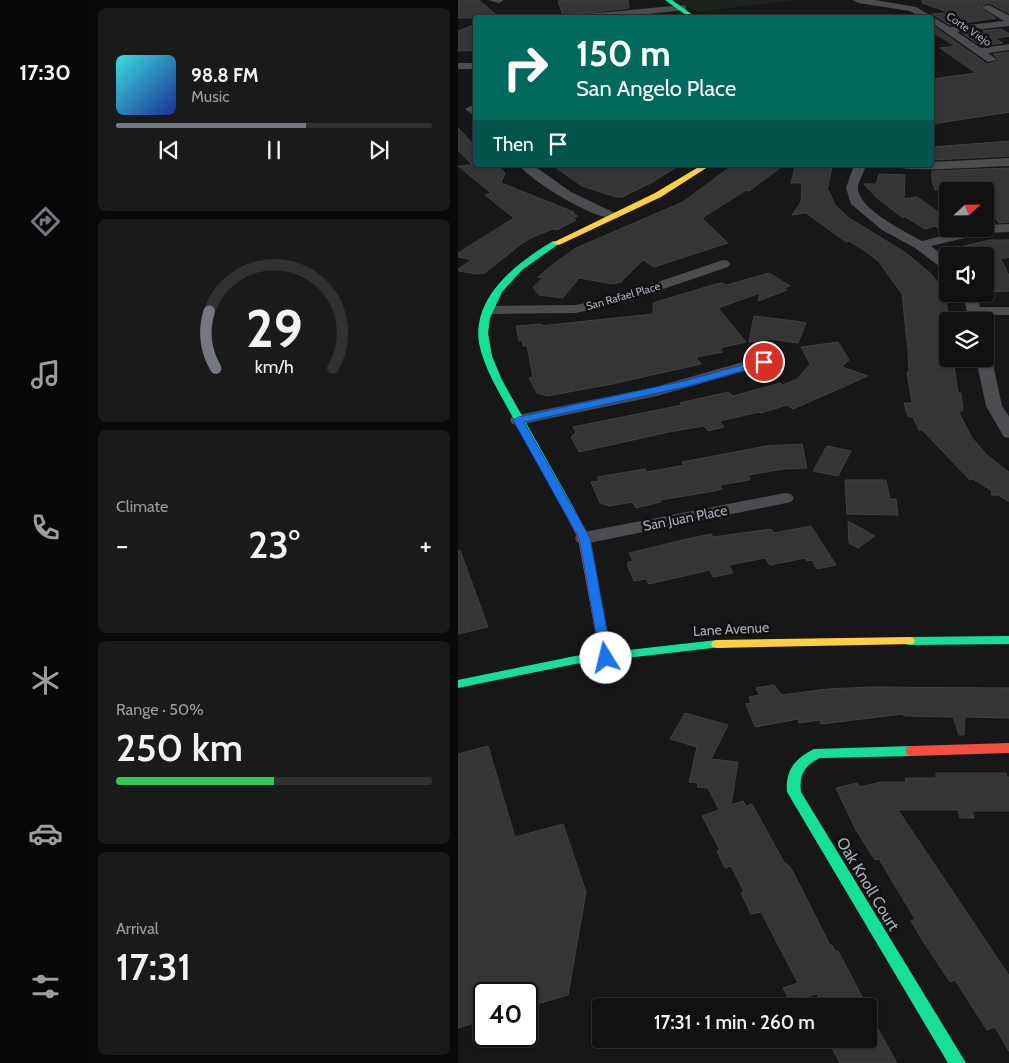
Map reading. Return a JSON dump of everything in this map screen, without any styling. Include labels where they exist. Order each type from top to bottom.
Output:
[{"type":"street","points":[[493,0],[499,0]]},
{"type":"street","points":[[668,0],[691,15]]},
{"type":"street","name":"Corte Viejo","points":[[858,0],[913,9],[925,15]]},
{"type":"street","points":[[986,7],[1010,22]]},
{"type":"street","points":[[608,15],[683,8]]},
{"type":"street","name":"Corte Viejo","points":[[934,20],[992,60]]},
{"type":"street","points":[[949,30],[1010,22]]},
{"type":"street","points":[[980,51],[1010,47]]},
{"type":"street","points":[[458,66],[473,66]]},
{"type":"street","points":[[934,165],[1010,162]]},
{"type":"street","points":[[527,167],[554,189],[574,200],[613,215]]},
{"type":"street","points":[[606,658],[584,538],[518,420],[485,349],[483,332],[489,310],[502,284],[536,254],[553,243],[658,195],[704,167]]},
{"type":"street","points":[[859,167],[852,188],[855,201],[887,227],[920,245],[939,259]]},
{"type":"street","points":[[994,229],[1010,228]]},
{"type":"street","points":[[920,245],[948,238]]},
{"type":"street","name":"San Rafael Place","points":[[489,310],[576,309],[620,299],[723,264]]},
{"type":"street","points":[[994,313],[1010,311]]},
{"type":"street","points":[[518,420],[663,389],[764,362]]},
{"type":"street","points":[[986,367],[994,406],[1010,433]]},
{"type":"street","name":"San Juan Place","points":[[584,538],[785,498]]},
{"type":"street","name":"Lane Avenue","points":[[458,684],[575,660],[606,658],[706,644],[1010,640]]},
{"type":"street","name":"Oak Knoll Court","points":[[957,1063],[794,792],[792,785],[793,772],[803,760],[819,753],[1010,748]]},
{"type":"shaded area","points":[[676,0],[794,0],[697,12]]},
{"type":"building","points":[[458,0],[479,0],[496,15],[473,15],[473,18],[458,18]]},
{"type":"building","points":[[628,0],[629,8],[563,15],[558,1]]},
{"type":"building","points":[[922,0],[1010,0],[1010,14],[989,3],[979,7],[996,18],[950,25],[932,14],[951,13],[922,3]]},
{"type":"building","points":[[473,25],[473,50],[458,51],[458,31]]},
{"type":"building","points":[[934,26],[987,64],[999,61],[993,54],[1010,52],[1010,112],[934,124],[934,79],[976,73],[940,48],[955,46],[934,33]]},
{"type":"building","points":[[1001,29],[1010,34],[1010,36],[995,38],[1003,43],[981,46],[962,33]]},
{"type":"building","points":[[458,128],[473,144],[473,167],[499,167],[505,173],[501,183],[574,212],[572,213],[578,216],[572,219],[576,220],[557,230],[553,229],[535,236],[521,244],[485,273],[477,274],[458,271],[458,269],[472,260],[458,257],[458,253],[514,218],[485,195],[491,193],[458,166],[472,165],[458,150]]},
{"type":"building","points":[[1010,141],[1010,156],[934,160],[934,147]]},
{"type":"building","points":[[555,167],[677,167],[651,183],[622,197],[616,197],[582,186]]},
{"type":"building","points":[[730,167],[781,167],[749,191],[746,190],[702,218],[728,243],[654,267],[643,260],[621,282],[613,284],[579,278],[563,298],[539,295],[533,287],[543,278],[538,277],[576,248],[683,202]]},
{"type":"building","points":[[795,167],[832,167],[827,191],[829,191],[835,205],[849,218],[906,253],[930,273],[939,284],[939,302],[946,302],[948,312],[939,312],[939,367],[954,367],[958,393],[961,393],[963,411],[958,411],[972,438],[987,455],[1010,473],[1010,502],[998,495],[991,495],[992,491],[973,479],[970,480],[922,430],[919,430],[913,417],[908,417],[904,403],[912,403],[907,372],[909,372],[908,351],[902,294],[879,262],[868,253],[849,241],[846,242],[806,213],[792,215],[801,202],[802,183],[791,183]]},
{"type":"building","points":[[1010,168],[1010,222],[999,223],[994,216],[994,182],[939,182],[939,190],[935,190],[932,171]]},
{"type":"building","points":[[879,174],[905,175],[904,199],[917,197],[939,213],[939,229],[935,226],[925,229],[904,216],[903,218],[876,197],[864,184],[876,184]]},
{"type":"building","points":[[990,240],[1010,240],[1010,257],[1001,259],[1010,278],[1010,291],[994,292],[994,247],[964,246]]},
{"type":"building","points":[[769,273],[790,286],[784,288],[787,290],[758,301],[760,293],[718,308],[746,342],[720,348],[723,352],[696,357],[701,364],[547,396],[537,393],[529,378],[533,377],[527,346],[523,346],[522,340],[519,341],[516,326],[542,324],[540,326],[653,314],[653,303],[716,284],[722,283],[727,285]]},
{"type":"building","points":[[754,316],[806,323],[798,343],[770,339],[749,342]]},
{"type":"building","points":[[838,342],[849,360],[842,367],[868,376],[793,409],[787,405],[761,413],[720,421],[724,427],[708,431],[704,426],[579,452],[571,437],[576,432],[573,427],[682,405],[680,403],[728,392],[733,396],[780,383],[783,385],[797,379],[810,364],[801,347]]},
{"type":"building","points":[[802,444],[807,468],[784,469],[748,475],[750,480],[720,485],[722,489],[660,500],[661,502],[636,508],[633,502],[609,506],[600,503],[591,482],[599,481],[597,477],[645,469],[647,472],[684,465],[682,462],[766,446]]},
{"type":"building","points":[[827,446],[851,451],[838,476],[813,471]]},
{"type":"building","points":[[845,480],[886,480],[890,499],[896,499],[898,515],[847,514]]},
{"type":"building","points":[[848,521],[875,536],[858,548],[849,543]]},
{"type":"building","points":[[811,526],[836,565],[817,569],[812,560],[807,561],[805,558],[770,565],[765,558],[729,565],[733,573],[713,577],[710,570],[649,584],[646,579],[634,581],[628,567],[628,562],[633,561],[629,553],[687,539],[711,534],[713,537],[771,529],[774,533]]},
{"type":"building","points":[[460,550],[488,627],[458,634],[458,551]]},
{"type":"building","points":[[774,685],[782,695],[827,689],[871,687],[1010,688],[1010,718],[965,717],[964,735],[959,735],[953,717],[904,716],[903,714],[821,724],[820,720],[799,723],[798,719],[755,727],[746,704],[751,703],[749,697],[759,695],[756,688]]},
{"type":"building","points":[[685,713],[728,725],[711,759],[738,762],[731,805],[743,801],[746,806],[752,804],[785,864],[792,870],[830,945],[832,945],[836,952],[838,951],[863,998],[819,998],[817,994],[802,998],[788,998],[783,988],[798,983],[761,912],[751,914],[741,893],[744,892],[731,866],[725,868],[717,851],[720,850],[702,816],[719,810],[708,788],[697,787],[698,783],[689,782],[697,747],[670,739]]},
{"type":"building","points":[[488,746],[515,837],[563,824],[586,892],[568,995],[538,1004],[538,982],[473,982],[473,1023],[458,1028],[458,754]]},
{"type":"building","points":[[936,773],[1006,773],[1007,777],[1010,777],[1010,811],[972,811],[974,818],[960,818],[958,810],[898,810],[1010,977],[1010,1053],[995,1027],[987,1030],[955,980],[950,982],[923,941],[911,921],[915,919],[879,859],[875,860],[856,830],[836,788],[857,783],[860,787],[881,782],[906,782],[905,778],[936,778]]},
{"type":"building","points":[[877,1027],[897,1063],[840,1063],[832,1048],[877,1048]]},
{"type":"traffic: fast","points":[[668,0],[690,15]]},
{"type":"traffic: fast","points":[[556,243],[519,268],[498,291],[490,304],[485,318],[483,333],[487,356],[497,380],[569,510]]},
{"type":"traffic: fast","points":[[909,641],[1010,640]]},
{"type":"traffic: fast","points":[[458,684],[575,660],[717,644]]},
{"type":"traffic: fast","points":[[912,751],[819,753],[807,759],[798,767],[794,778],[794,792],[957,1063]]},
{"type":"traffic: slow","points":[[556,243],[658,195],[704,167]]},
{"type":"traffic: slow","points":[[717,644],[909,641]]},
{"type":"traffic: jam","points":[[569,510],[584,538],[606,658]]},
{"type":"traffic: jam","points":[[912,751],[1010,748]]},
{"type":"route","points":[[606,658],[584,538],[518,420],[656,391],[764,362]]}]
